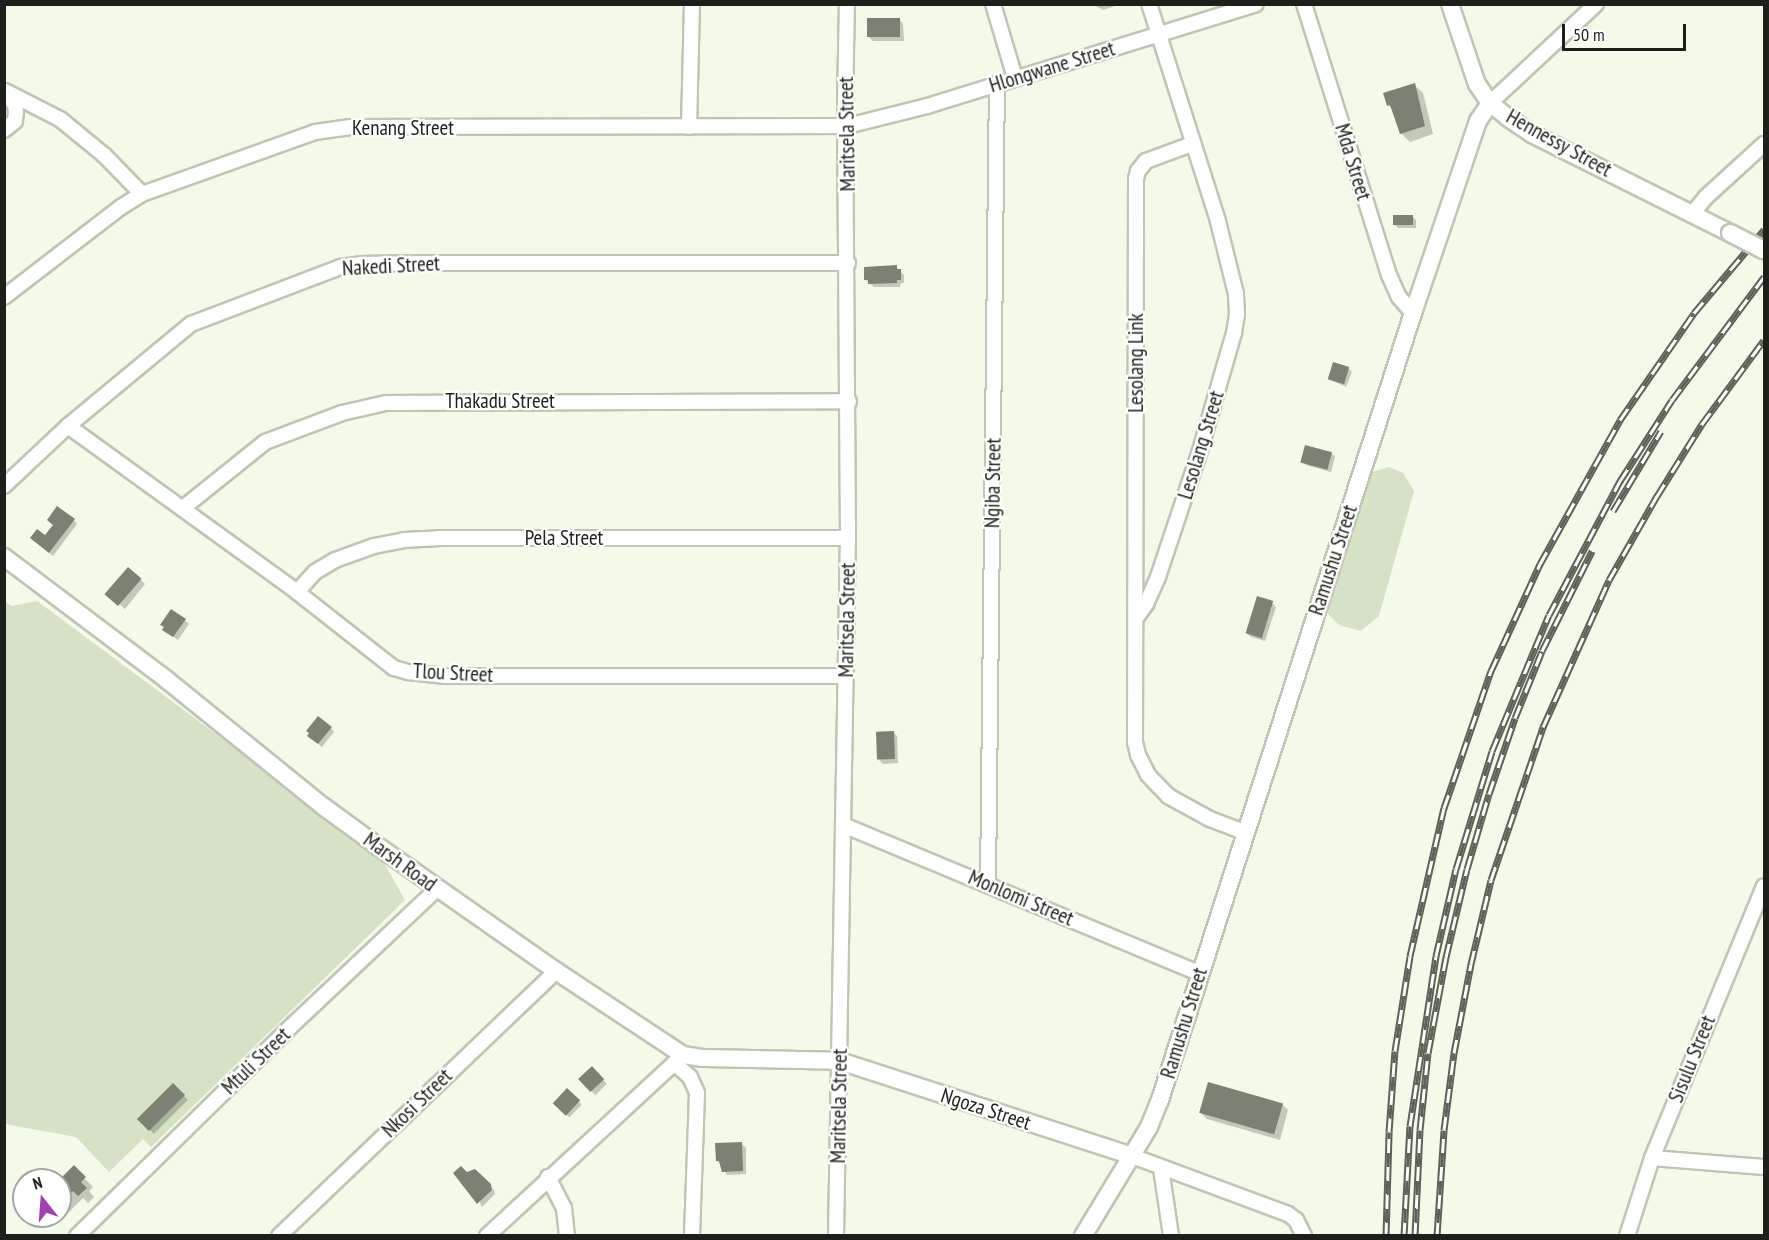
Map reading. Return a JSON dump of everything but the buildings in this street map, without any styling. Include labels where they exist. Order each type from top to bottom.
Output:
[{"type":"street","points":[[689,127],[692,4]]},
{"type":"street","name":"Maritsela Street","points":[[836,1236],[848,538],[847,4]]},
{"type":"street","points":[[993,4],[1015,78]]},
{"type":"street","name":"Lesolang Street","points":[[1149,4],[1218,221],[1236,294],[1236,326],[1200,454],[1168,548],[1146,604],[1136,618],[1135,742],[1141,765],[1155,785],[1168,796],[1210,819],[1244,832]]},
{"type":"street","name":"Hlongwane Street","points":[[847,126],[885,118],[1256,4]]},
{"type":"street","name":"Mda Street","points":[[1304,4],[1389,275],[1398,297],[1413,313]]},
{"type":"street","name":"Hennessy Street","points":[[1450,4],[1468,65],[1490,103],[1532,134],[1764,250]]},
{"type":"street","name":"Ramushu Street","points":[[1083,1236],[1149,1127],[1160,1100],[1244,832],[1478,121],[1490,103],[1596,4]]},
{"type":"street","name":"Ngiba Street","points":[[988,884],[998,83]]},
{"type":"street","points":[[5,91],[15,105],[10,125]]},
{"type":"street","points":[[5,91],[60,119],[104,155],[142,194]]},
{"type":"street","name":"Kenang Street","points":[[4,297],[121,207],[142,194],[326,130],[351,127],[847,126]]},
{"type":"street","name":"Lesolang Link","points":[[1136,618],[1136,179],[1138,171],[1146,161],[1192,144]]},
{"type":"street","points":[[1693,213],[1706,197],[1764,144]]},
{"type":"street","name":"Nakedi Street","points":[[4,486],[68,426],[191,324],[340,267],[361,264],[848,263]]},
{"type":"street","name":"Thakadu Street","points":[[183,508],[265,442],[342,412],[386,403],[849,401]]},
{"type":"street","name":"Tlou Street","points":[[68,426],[297,592],[394,668],[419,675],[846,676]]},
{"type":"street","name":"Pela Street","points":[[297,592],[315,572],[335,560],[374,546],[404,540],[440,538],[848,538]]},
{"type":"street","name":"Marsh Road","points":[[4,557],[167,680],[324,807],[678,1059],[840,1061]]},
{"type":"street","name":"Monlomi Street","points":[[843,825],[1199,973]]},
{"type":"street","name":"Sisulu Street","points":[[1627,1236],[1652,1158],[1764,886]]},
{"type":"street","name":"Mtuli Street","points":[[77,1236],[284,1033],[437,889]]},
{"type":"street","name":"Nkosi Street","points":[[279,1236],[556,971]]},
{"type":"street","points":[[487,1236],[548,1177],[678,1059],[697,1093],[692,1236]]},
{"type":"street","name":"Ngoza Street","points":[[840,1061],[1132,1156]]},
{"type":"street","points":[[1132,1156],[1293,1216],[1304,1236]]},
{"type":"street","points":[[1652,1158],[1764,1167]]},
{"type":"street","points":[[1161,1168],[1171,1236]]},
{"type":"street","points":[[548,1177],[564,1208],[567,1236]]},
{"type":"green space","points":[[1389,467],[1403,473],[1414,491],[1379,616],[1361,631],[1339,625],[1327,613],[1372,472]]},
{"type":"green space","points":[[4,601],[12,606],[37,601],[380,856],[405,900],[151,1147],[143,1139],[109,1172],[76,1137],[5,1124]]},
{"type":"railway","points":[[1386,1236],[1389,1132],[1395,1051],[1410,956],[1444,808],[1491,671],[1540,564],[1620,420],[1694,313],[1764,230]]},
{"type":"railway","points":[[1404,1236],[1410,1126],[1436,956],[1456,869],[1492,751],[1549,615],[1620,481],[1672,400],[1764,277]]},
{"type":"railway","points":[[1437,1236],[1444,1130],[1454,1053],[1471,964],[1491,880],[1543,727],[1609,580],[1702,424],[1764,340]]},
{"type":"railway","points":[[1613,511],[1661,431]]},
{"type":"railway","points":[[1415,1236],[1420,1130],[1428,1053],[1446,957],[1467,869],[1515,718],[1542,651],[1592,551]]}]
